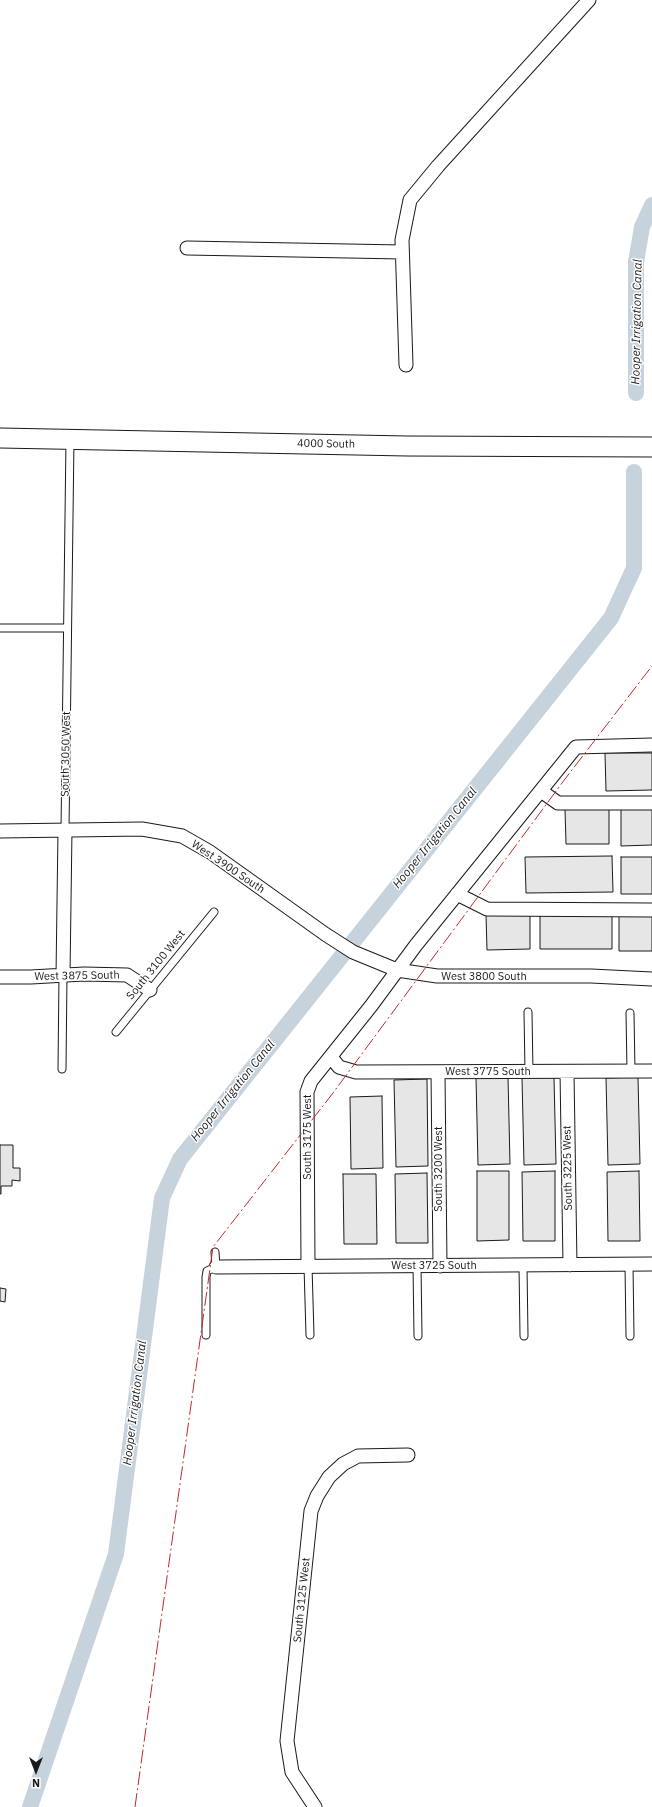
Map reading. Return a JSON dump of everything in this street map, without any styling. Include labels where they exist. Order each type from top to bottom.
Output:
[{"type":"main road","name":"4000 South","points":[[0,438],[399,446],[652,447]]},
{"type":"street","points":[[406,364],[402,240],[410,200],[438,166],[589,0]]},
{"type":"street","points":[[186,248],[402,252]]},
{"type":"street","name":"South 3175 West","points":[[308,1266],[308,1092],[311,1081],[372,1006],[397,970],[457,894],[576,747],[652,745]]},
{"type":"street","points":[[541,791],[558,803],[652,804]]},
{"type":"street","name":"South 3050 West","points":[[63,976],[65,830]]},
{"type":"street","name":"West 3900 South","points":[[0,831],[142,830],[182,836],[210,852],[325,934]]},
{"type":"street","points":[[457,894],[487,909],[652,910]]},
{"type":"street","name":"West 3800 South","points":[[325,934],[353,952],[397,970],[437,976],[591,976],[652,979]]},
{"type":"street","name":"West 3875 South","points":[[0,977],[63,976],[84,974],[127,975],[150,990]]},
{"type":"street","name":"West 3775 South","points":[[331,1057],[339,1067],[356,1072],[652,1071]]},
{"type":"street","name":"South 3200 West","points":[[438,1072],[440,1266]]},
{"type":"street","name":"South 3225 West","points":[[567,1072],[570,1265]]},
{"type":"street","name":"West 3725 South","points":[[216,1267],[652,1264]]},
{"type":"street","name":"South 3125 West","points":[[315,1807],[292,1772],[287,1741],[311,1511],[328,1476],[342,1464],[358,1456],[408,1455]]},
{"type":"lane","name":"South 3050 West","points":[[65,830],[70,439]]},
{"type":"lane","points":[[0,628],[67,628]]},
{"type":"lane","name":"South 3100 West","points":[[116,1032],[214,912]]},
{"type":"lane","name":"South 3050 West","points":[[62,1069],[63,976]]},
{"type":"lane","points":[[528,1012],[529,1072]]},
{"type":"lane","points":[[630,1013],[631,1071]]},
{"type":"lane","points":[[206,1335],[206,1277],[207,1271],[216,1267],[215,1252]]},
{"type":"lane","points":[[629,1264],[630,1336]]},
{"type":"lane","points":[[523,1265],[524,1336]]},
{"type":"lane","name":"South 3175 West","points":[[308,1266],[310,1335]]},
{"type":"lane","points":[[417,1266],[418,1336]]},
{"type":"building","points":[[605,753],[652,753],[652,790],[606,791]]},
{"type":"building","points":[[609,808],[609,844],[566,844],[565,809]]},
{"type":"building","points":[[621,808],[652,808],[652,845],[621,846]]},
{"type":"building","points":[[612,856],[613,892],[526,893],[525,857]]},
{"type":"building","points":[[621,857],[652,857],[652,894],[621,894]]},
{"type":"building","points":[[612,913],[612,949],[540,949],[540,914]]},
{"type":"building","points":[[652,913],[652,951],[619,951],[619,914]]},
{"type":"building","points":[[530,914],[530,949],[487,950],[486,915]]},
{"type":"building","points":[[508,1077],[510,1164],[478,1165],[476,1078]]},
{"type":"building","points":[[554,1077],[556,1164],[524,1165],[522,1078]]},
{"type":"building","points":[[638,1077],[640,1164],[608,1165],[606,1078]]},
{"type":"building","points":[[427,1079],[428,1166],[396,1167],[394,1080]]},
{"type":"building","points":[[382,1096],[383,1168],[351,1169],[350,1097]]},
{"type":"building","points":[[0,1145],[13,1145],[13,1168],[20,1168],[20,1181],[12,1180],[12,1186],[1,1186],[1,1194],[0,1194]]},
{"type":"building","points":[[477,1171],[509,1171],[509,1240],[477,1241]]},
{"type":"building","points":[[555,1171],[555,1241],[523,1241],[522,1172]]},
{"type":"building","points":[[639,1171],[640,1241],[608,1241],[607,1172]]},
{"type":"building","points":[[427,1173],[428,1243],[396,1243],[395,1174]]},
{"type":"building","points":[[343,1174],[376,1174],[377,1244],[344,1244]]},
{"type":"building","points":[[0,1288],[6,1289],[5,1302],[0,1301]]},
{"type":"waterway","name":"Hooper Irrigation Canal","points":[[636,393],[636,262],[642,227],[652,205]]},
{"type":"waterway","name":"Hooper Irrigation Canal","points":[[30,1807],[116,1554],[162,1198],[180,1159],[611,618],[634,568],[634,472]]},
{"type":"power","points":[[135,1807],[213,1247],[333,1093],[565,779],[652,666]]}]
